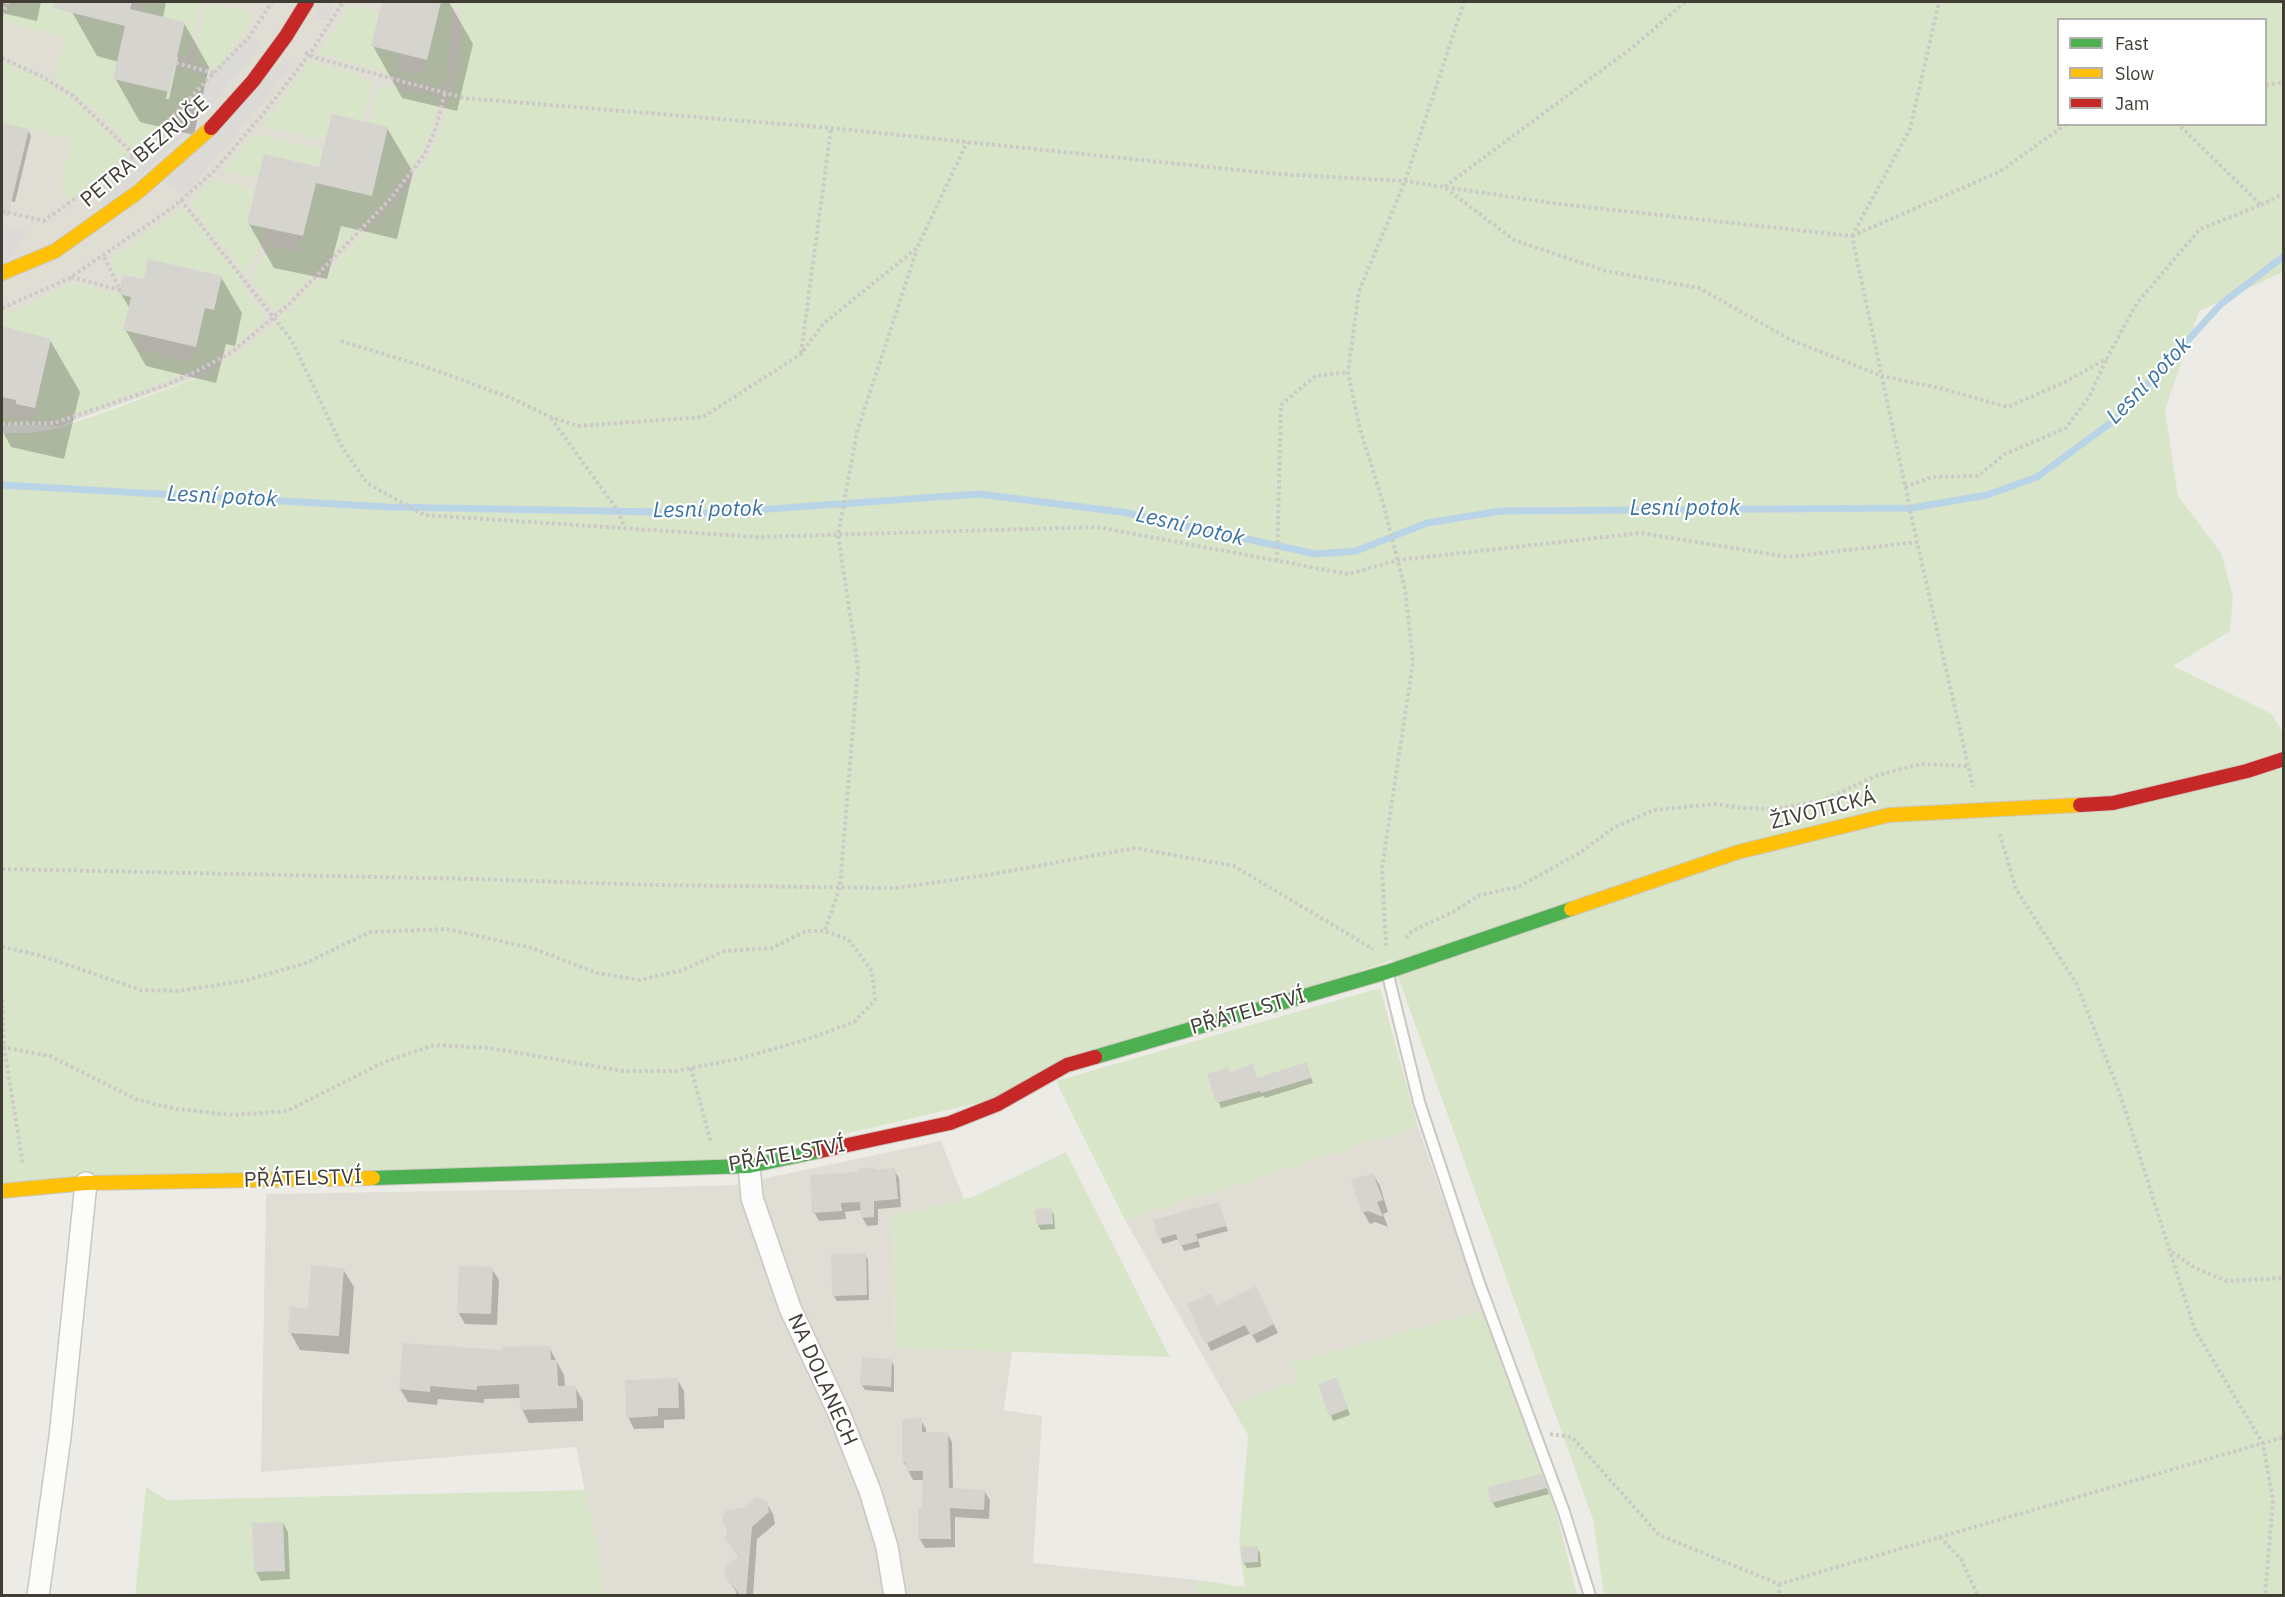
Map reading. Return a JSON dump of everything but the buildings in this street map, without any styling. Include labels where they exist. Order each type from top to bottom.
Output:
[{"type":"street","name":"PETRA BEZRUČE","points":[[2,273],[55,251],[138,192],[213,126],[253,81],[286,36],[303,3]]},
{"type":"street","name":"ŽIVOTICKÁ","points":[[1387,972],[1738,852],[1890,815],[1985,808],[2113,803],[2247,771],[2283,759]]},
{"type":"street","name":"PŘÁTELSTVÍ","points":[[2,1191],[86,1183],[269,1181],[749,1166],[951,1123],[998,1104],[1042,1077],[1067,1065],[1387,972]]},
{"type":"street","name":"NA DOLANECH","points":[[749,1166],[752,1198],[790,1308],[839,1413],[870,1491],[886,1547],[895,1596]]},
{"type":"street","points":[[38,1596],[60,1437],[86,1183]]},
{"type":"lane","points":[[1387,972],[1419,1102],[1479,1282],[1564,1512],[1590,1596]]},
{"type":"path","points":[[2,15],[8,2]]},
{"type":"path","points":[[2,211],[44,221],[133,157],[249,37],[272,2]]},
{"type":"path","points":[[1386,947],[1382,868],[1413,662],[1405,589],[1390,527],[1360,429],[1348,372],[1359,291],[1405,181],[1464,2]]},
{"type":"path","points":[[1444,187],[1634,47],[1685,2]]},
{"type":"path","points":[[1939,2],[1910,129],[1852,236],[1912,522],[1968,766],[2016,889],[2076,982],[2119,1091],[2195,1330],[2263,1444],[2273,1500],[2265,1596]]},
{"type":"path","points":[[286,36],[313,57],[464,98],[831,128],[1276,174],[1405,181],[1559,204],[1852,236],[1999,172],[2063,126]]},
{"type":"path","points":[[2,57],[41,76],[72,95],[129,150],[133,157]]},
{"type":"path","points":[[176,63],[214,73]]},
{"type":"path","points":[[2267,84],[2283,81]]},
{"type":"path","points":[[2,424],[54,423],[166,385],[232,352],[288,305],[392,197],[424,154],[435,128],[445,92]]},
{"type":"path","points":[[2180,126],[2261,205]]},
{"type":"path","points":[[801,354],[831,128]]},
{"type":"path","points":[[825,931],[840,887],[858,667],[838,535],[857,432],[917,248],[967,142]]},
{"type":"path","points":[[1444,187],[1514,240],[1606,272],[1699,288],[1791,340],[1882,376],[1939,388],[2008,407],[2067,381],[2108,358]]},
{"type":"path","points":[[1905,487],[1932,477],[1978,476],[2005,454],[2067,428],[2088,397],[2137,303],[2200,229],[2261,205],[2283,193]]},
{"type":"path","points":[[181,200],[292,341],[342,447],[367,483],[423,515],[758,537],[1097,527],[1348,574],[1398,560],[1641,533],[1788,557],[1917,542]]},
{"type":"path","points":[[341,341],[426,367],[511,398],[551,417],[578,426],[703,417],[801,354],[823,324],[917,248]]},
{"type":"path","points":[[71,277],[120,290],[103,255]]},
{"type":"path","points":[[1277,561],[1281,405],[1315,376],[1348,372]]},
{"type":"path","points":[[551,417],[618,511],[625,529]]},
{"type":"path","points":[[1399,944],[1412,931],[1453,912],[1480,895],[1518,887],[1578,854],[1615,826],[1654,810],[1715,804],[1773,809],[1821,801],[1878,775],[1921,764],[1968,766]]},
{"type":"path","points":[[2,869],[653,885],[897,888],[993,874],[1135,848],[1234,866],[1376,951]]},
{"type":"path","points":[[2,947],[39,955],[141,990],[177,990],[244,981],[306,963],[370,932],[447,929],[532,948],[597,973],[640,980],[683,970],[724,951],[772,948],[806,931],[825,931],[848,939],[872,971],[875,1000],[854,1022],[805,1040],[738,1059],[675,1071],[623,1071],[490,1048],[434,1045],[384,1062],[286,1111],[234,1115],[177,1109],[138,1100],[50,1056],[3,1047]]},
{"type":"path","points":[[2,999],[3,1047],[27,1189]]},
{"type":"path","points":[[691,1068],[717,1167]]},
{"type":"path","points":[[2171,1252],[2195,1268],[2227,1281],[2283,1278]]},
{"type":"path","points":[[1534,1432],[1572,1437],[1659,1535],[1779,1584],[2283,1437]]},
{"type":"path","points":[[1940,1537],[1961,1559],[1978,1596]]},
{"type":"path","points":[[1779,1584],[1779,1596]]},
{"type":"shaded area","points":[[2,2],[480,2],[432,193],[228,366],[59,426],[2,424]]},
{"type":"shaded area","points":[[321,2],[335,2],[328,20],[311,19]]},
{"type":"shaded area","points":[[249,37],[264,44],[189,130],[104,210],[96,195]]},
{"type":"shaded area","points":[[284,58],[293,65],[185,195],[165,182]]},
{"type":"shaded area","points":[[2,225],[28,231],[5,265],[2,265]]},
{"type":"shaded area","points":[[1418,1127],[1482,1311],[1291,1363],[1300,1381],[1248,1435],[1125,1220]]},
{"type":"shaded area","points":[[941,1141],[964,1199],[893,1216],[895,1348],[1012,1352],[1004,1410],[1042,1416],[1033,1563],[1197,1580],[1195,1595],[606,1595],[576,1447],[261,1472],[266,1194],[734,1185]]},
{"type":"green space","points":[[11,2],[72,2],[70,13],[125,26],[168,92],[175,68],[206,75],[208,80],[172,119],[138,150],[134,150],[97,112],[56,81],[55,76],[65,38],[4,21],[2,18]]},
{"type":"green space","points":[[142,2],[198,2],[200,5],[188,58],[183,61],[184,56],[178,55],[185,22],[140,11]]},
{"type":"green space","points":[[441,2],[454,2],[445,84],[440,88],[317,53],[337,26],[348,5],[364,8],[379,13],[372,46],[390,51],[400,50],[396,69],[424,75]]},
{"type":"green space","points":[[462,2],[2283,2],[2283,272],[2199,311],[2165,410],[2178,496],[2221,553],[2233,596],[2230,631],[2173,666],[2272,714],[2283,733],[2283,1595],[1604,1595],[1593,1519],[1392,960],[999,1098],[736,1159],[2,1194],[2,433],[32,433],[58,428],[111,410],[196,378],[246,348],[273,325],[390,208],[431,153],[440,131],[457,66]]},
{"type":"green space","points":[[210,4],[247,12],[252,16],[252,22],[214,69],[196,64],[194,60],[206,6]]},
{"type":"green space","points":[[2,61],[47,83],[70,98],[129,154],[129,157],[69,200],[61,185],[71,139],[2,123]]},
{"type":"green space","points":[[311,61],[370,79],[371,86],[362,124],[351,118],[333,114],[326,137],[321,136],[320,140],[262,125]]},
{"type":"green space","points":[[391,85],[437,98],[440,103],[424,150],[383,204],[277,310],[274,310],[250,280],[268,248],[273,226],[275,227],[271,245],[298,252],[316,183],[372,195],[388,127],[369,122],[377,91],[382,86]]},
{"type":"green space","points":[[255,134],[323,150],[319,167],[264,154],[258,177],[252,176],[251,178],[221,171]]},
{"type":"green space","points":[[213,179],[255,190],[247,220],[266,228],[262,244],[246,275],[190,205],[191,200]]},
{"type":"green space","points":[[179,209],[184,209],[240,278],[245,289],[266,316],[266,320],[241,341],[192,371],[56,420],[30,425],[2,425],[2,414],[5,398],[7,398],[3,416],[32,423],[51,343],[2,326],[2,315],[73,282],[131,297],[123,329],[141,334],[138,349],[192,362],[205,308],[215,310],[222,276],[148,259],[144,279],[117,273],[109,260]]},
{"type":"green space","points":[[1380,988],[1418,1127],[1125,1220],[1056,1081]]},
{"type":"green space","points":[[1066,1152],[1170,1357],[895,1348],[893,1216],[973,1197]]},
{"type":"green space","points":[[1482,1311],[1556,1511],[1577,1595],[1195,1596],[1197,1580],[1245,1587],[1239,1544],[1248,1435],[1232,1404],[1299,1381],[1291,1363]]},
{"type":"green space","points":[[146,1487],[167,1500],[586,1490],[606,1595],[135,1596]]},
{"type":"waterway","name":"Lesní potok","points":[[2,485],[388,507],[713,513],[979,494],[1122,512],[1316,554],[1356,551],[1427,523],[1501,511],[1912,508],[1987,495],[2037,477],[2116,419],[2221,304],[2284,256]]},
{"type":"traffic: fast","points":[[1095,1057],[1387,972],[1571,909]]},
{"type":"traffic: fast","points":[[373,1178],[749,1166],[820,1151]]},
{"type":"traffic: slow","points":[[2,273],[55,251],[138,192],[211,128]]},
{"type":"traffic: slow","points":[[1571,909],[1738,852],[1889,815],[2080,805]]},
{"type":"traffic: slow","points":[[2,1191],[86,1183],[373,1178]]},
{"type":"traffic: jam","points":[[211,128],[253,81],[286,36],[307,2]]},
{"type":"traffic: jam","points":[[2080,805],[2113,803],[2247,771],[2284,759]]},
{"type":"traffic: jam","points":[[820,1151],[950,1123],[998,1104],[1067,1065],[1095,1057]]}]
